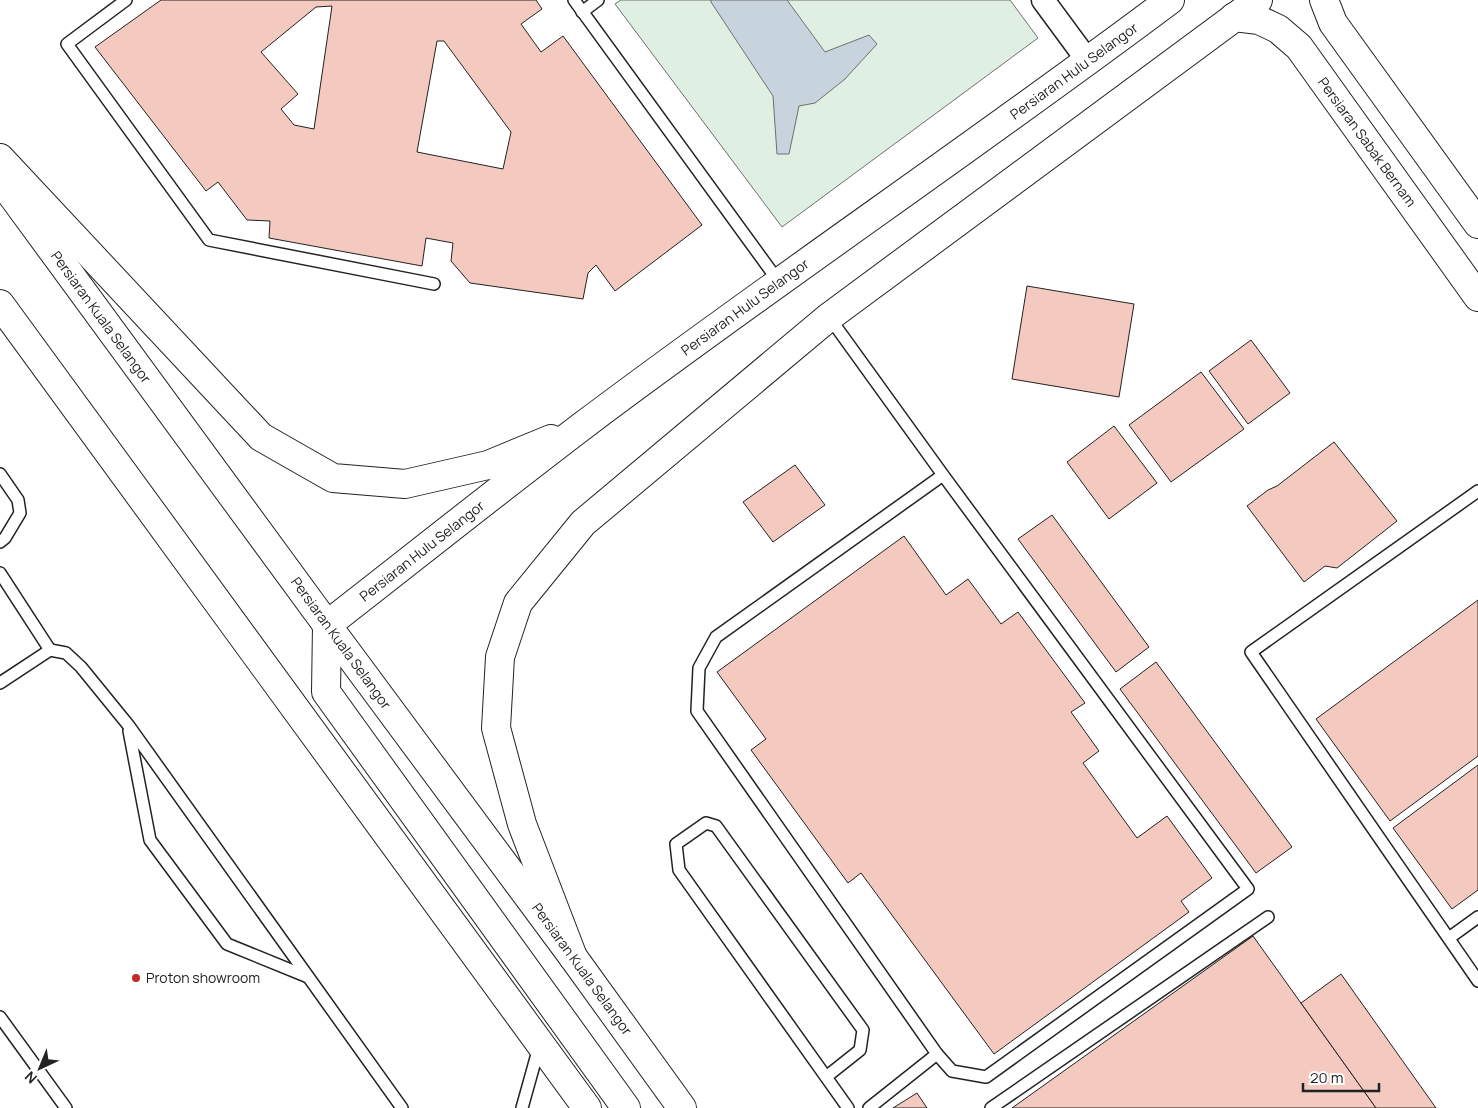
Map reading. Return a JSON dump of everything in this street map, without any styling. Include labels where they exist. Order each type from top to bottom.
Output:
[{"type":"main road","name":"Persiaran Hulu Selangor","points":[[328,625],[585,425],[779,282],[1088,61],[1170,0]]},
{"type":"main road","points":[[573,957],[522,824],[496,728],[500,657],[518,603],[583,523],[829,317],[1258,0]]},
{"type":"main road","points":[[1324,0],[1333,23],[1478,224]]},
{"type":"main road","name":"Persiaran Sabak Bernam","points":[[1234,17],[1259,20],[1278,29],[1299,47],[1478,297]]},
{"type":"main road","points":[[0,158],[261,437],[333,478],[405,484],[488,465],[585,425]]},
{"type":"main road","name":"Persiaran Kuala Selangor","points":[[0,179],[682,1108]]},
{"type":"main road","points":[[0,304],[587,1108]]},
{"type":"main road","points":[[328,625],[326,692],[626,1108]]},
{"type":"street","points":[[1044,0],[1088,61]]},
{"type":"lane","points":[[126,0],[68,44],[209,240],[434,284]]},
{"type":"lane","points":[[574,0],[779,282]]},
{"type":"lane","points":[[582,12],[598,0]]},
{"type":"lane","points":[[829,317],[1248,889],[986,1077],[952,1071],[937,1054],[697,711],[699,668],[716,637],[943,475]]},
{"type":"lane","points":[[0,474],[18,500],[20,513],[5,538],[0,542]]},
{"type":"lane","points":[[1478,491],[1251,652],[1478,981]]},
{"type":"lane","points":[[0,573],[50,650]]},
{"type":"lane","points":[[0,683],[50,650],[66,653],[81,667],[129,726],[402,1108]]},
{"type":"lane","points":[[129,726],[150,840],[227,944],[308,977]]},
{"type":"lane","points":[[826,1077],[860,1050],[863,1030],[716,826],[706,823],[676,844],[679,870],[848,1108]]},
{"type":"lane","points":[[991,1108],[1268,917]]},
{"type":"lane","points":[[1449,938],[1478,917]]},
{"type":"lane","points":[[0,1017],[66,1108]]},
{"type":"lane","points":[[522,1108],[540,1042]]},
{"type":"lane","points":[[870,1108],[937,1054]]},
{"type":"green space","points":[[621,0],[1010,0],[1038,38],[782,227],[615,4]]},
{"type":"shaded area","points":[[711,0],[787,0],[825,52],[869,35],[877,44],[845,79],[815,103],[799,106],[789,154],[777,154],[773,96]]},
{"type":"building","points":[[161,0],[536,0],[542,9],[521,24],[541,52],[563,36],[702,225],[615,291],[596,265],[588,273],[583,299],[470,283],[451,261],[453,243],[426,238],[422,266],[269,238],[270,221],[247,220],[218,182],[206,191],[95,47]],"holes":[[[332,6],[314,129],[294,125],[281,109],[298,94],[261,52],[316,7]],[[437,41],[444,41],[511,132],[503,169],[417,152]]]},
{"type":"building","points":[[1027,286],[1134,304],[1119,397],[1012,379]]},
{"type":"building","points":[[1251,340],[1290,393],[1248,424],[1209,371]]},
{"type":"building","points":[[1201,372],[1244,429],[1171,482],[1129,425]]},
{"type":"building","points":[[1114,426],[1157,483],[1109,519],[1067,462]]},
{"type":"building","points":[[1334,442],[1397,521],[1337,568],[1325,566],[1304,582],[1247,506],[1268,490],[1277,486]]},
{"type":"building","points":[[795,465],[825,505],[773,542],[743,502]]},
{"type":"building","points":[[1052,515],[1149,647],[1116,672],[1018,539]]},
{"type":"building","points":[[904,536],[946,595],[968,579],[1001,624],[1018,612],[1085,703],[1071,712],[1099,751],[1083,763],[1137,838],[1167,816],[1212,878],[1181,901],[1189,912],[994,1054],[861,873],[848,883],[751,750],[766,739],[717,672]]},
{"type":"building","points":[[1478,600],[1478,756],[1390,821],[1316,719]]},
{"type":"building","points":[[1156,662],[1292,847],[1256,873],[1120,689]]},
{"type":"building","points":[[1478,765],[1478,890],[1452,909],[1393,828]]},
{"type":"building","points":[[1253,936],[1376,1108],[1012,1108]]},
{"type":"building","points":[[1341,974],[1436,1108],[1376,1108],[1301,1003]]},
{"type":"building","points":[[917,1093],[927,1108],[893,1108]]},
{"type":"place","name":"Proton showroom","points":[[136,978]]}]
